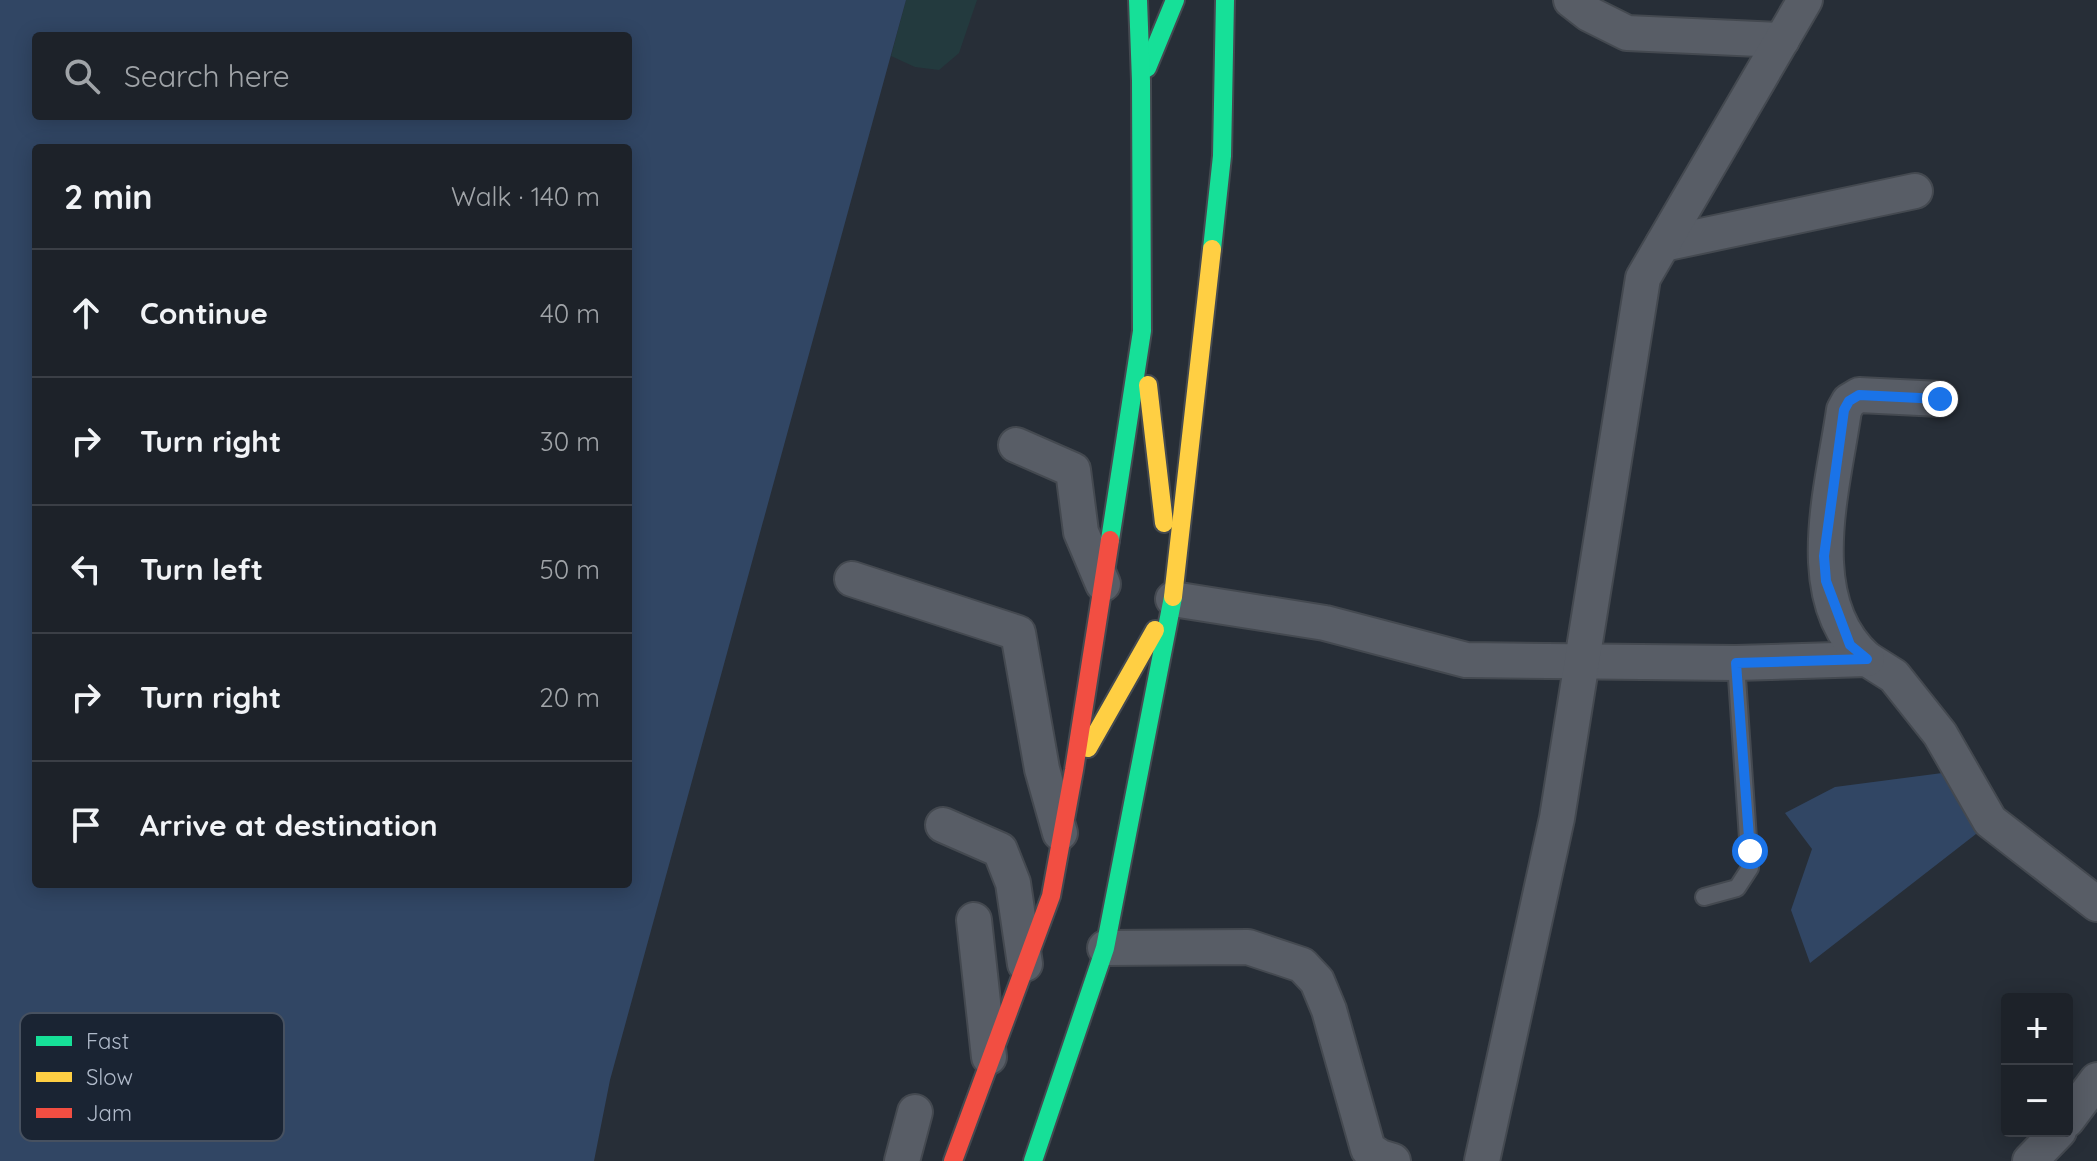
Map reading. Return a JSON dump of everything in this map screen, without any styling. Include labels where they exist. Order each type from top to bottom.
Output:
[{"type":"main road","points":[[1074,770],[1173,599],[1142,331],[1138,0]]},
{"type":"main road","points":[[1141,81],[1175,0]]},
{"type":"main road","points":[[1033,1161],[1105,948],[1173,599],[1222,156],[1225,0]]},
{"type":"main road","points":[[953,1161],[1051,896],[1063,841],[1142,331]]},
{"type":"street","points":[[1571,0],[1589,14],[1627,33],[1782,40]]},
{"type":"street","points":[[1482,1161],[1557,818],[1643,278],[1805,0]]},
{"type":"street","points":[[1663,244],[1915,191]]},
{"type":"street","points":[[1940,399],[1859,395],[1849,401],[1844,410],[1824,556],[1826,581],[1850,645],[1894,676],[1940,734],[1990,821],[2097,904]]},
{"type":"street","points":[[1016,445],[1073,470],[1081,532],[1103,584]]},
{"type":"street","points":[[852,579],[1018,633],[1042,769],[1063,841]]},
{"type":"street","points":[[1173,599],[1325,623],[1466,660],[1736,663],[1867,659]]},
{"type":"street","points":[[943,825],[1000,850],[1013,883],[1025,964]]},
{"type":"street","points":[[974,920],[990,1061]]},
{"type":"street","points":[[1105,948],[1248,947],[1302,965],[1317,981],[1329,1010],[1368,1149],[1393,1161]]},
{"type":"street","points":[[2073,1112],[2097,1080]]},
{"type":"street","points":[[902,1161],[915,1112]]},
{"type":"street","points":[[2030,1161],[2053,1137]]},
{"type":"lane","points":[[1704,897],[1737,888],[1750,868],[1736,663]]},
{"type":"green space","points":[[906,0],[977,0],[959,53],[939,70],[915,67],[891,56]]},
{"type":"water","points":[[0,0],[906,0],[610,1080],[594,1161],[0,1161]]},
{"type":"water","points":[[1950,772],[1985,827],[1810,963],[1791,910],[1812,849],[1785,813],[1835,787]]},
{"type":"traffic: fast","points":[[1110,540],[1142,331],[1138,0]]},
{"type":"traffic: fast","points":[[1147,68],[1175,0]]},
{"type":"traffic: fast","points":[[1212,249],[1222,156],[1225,0]]},
{"type":"traffic: fast","points":[[1033,1161],[1105,948],[1173,597]]},
{"type":"traffic: slow","points":[[1173,597],[1212,249]]},
{"type":"traffic: slow","points":[[1148,385],[1164,523]]},
{"type":"traffic: slow","points":[[1088,748],[1155,630]]},
{"type":"traffic: jam","points":[[953,1161],[1051,896],[1110,540]]},
{"type":"route","points":[[1750,851],[1736,663],[1867,659],[1850,645],[1826,581],[1824,556],[1844,410],[1849,401],[1859,395],[1940,399]]}]
